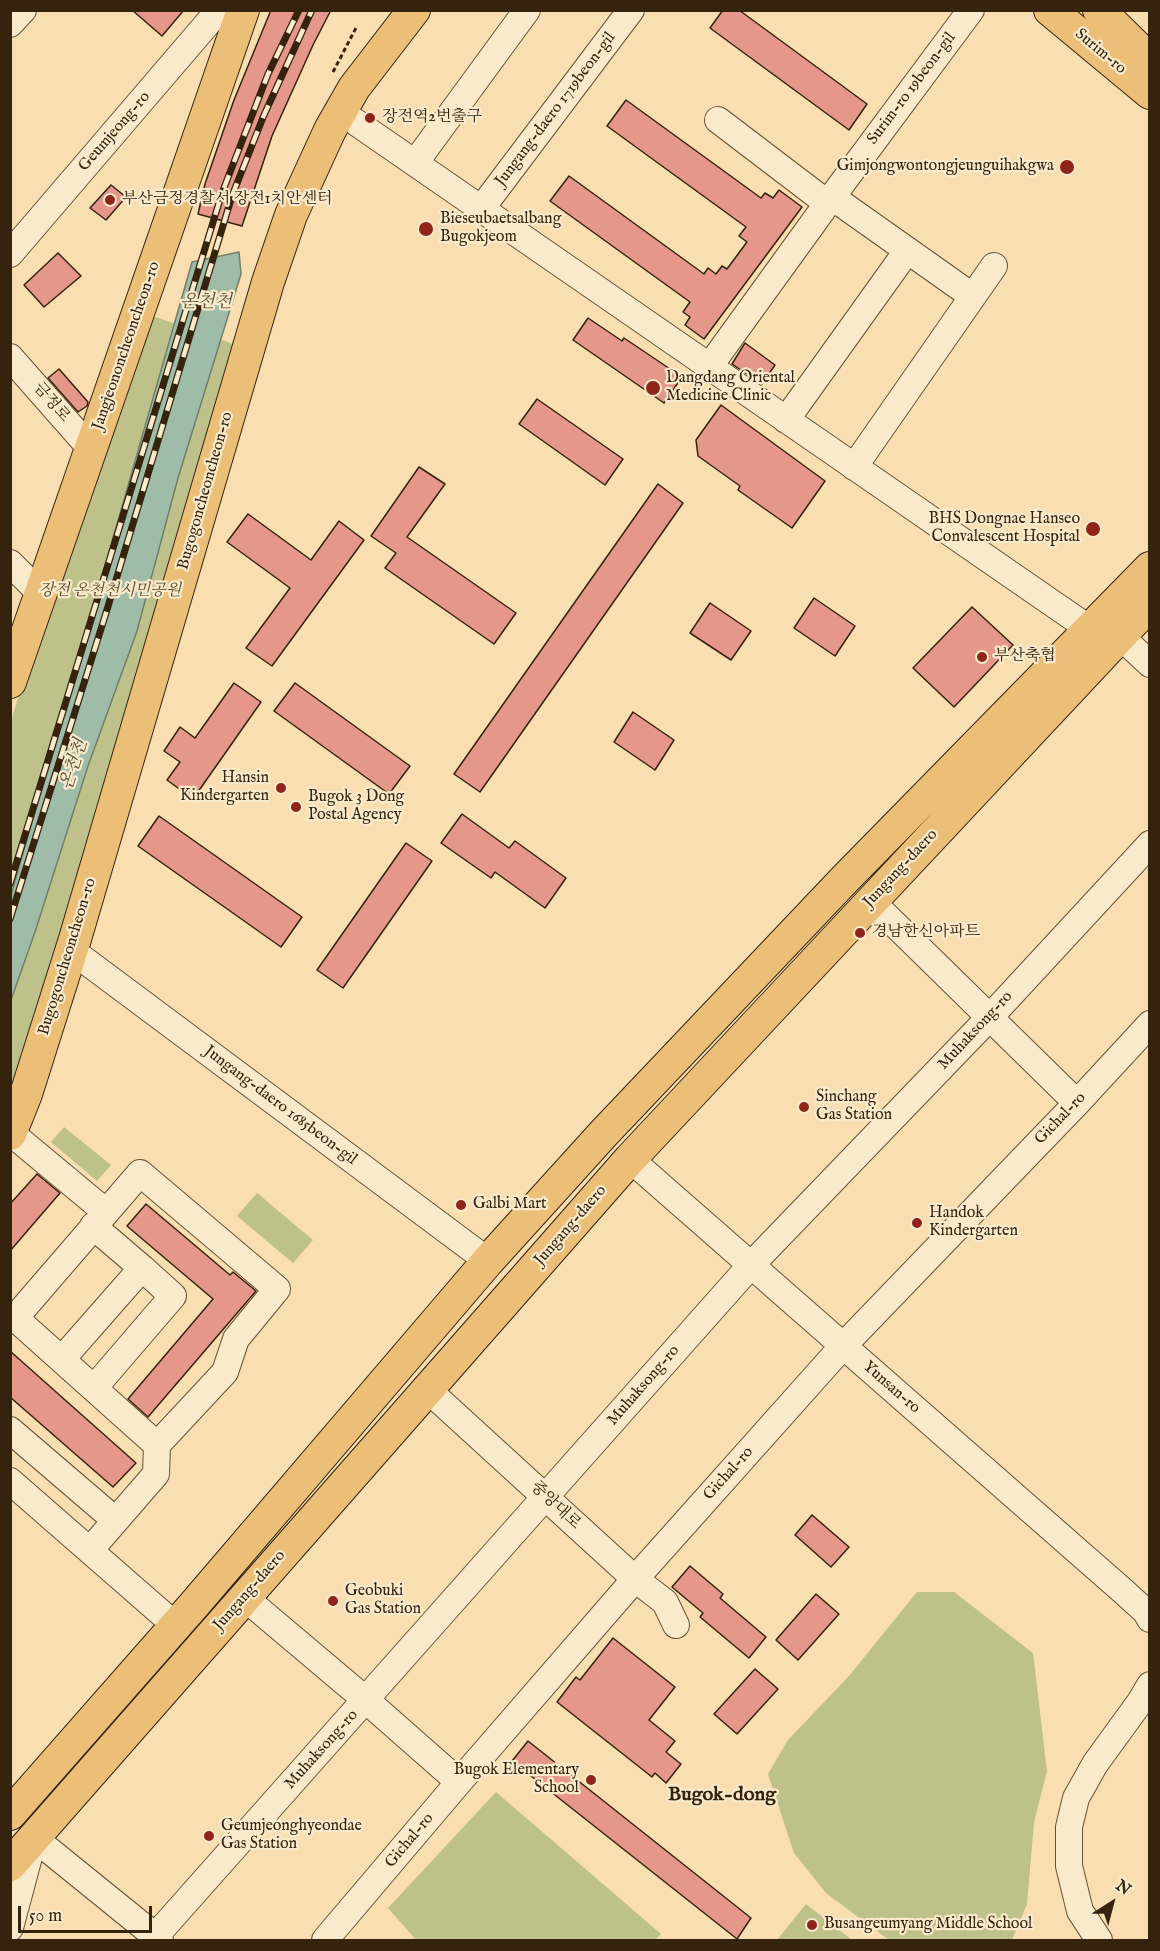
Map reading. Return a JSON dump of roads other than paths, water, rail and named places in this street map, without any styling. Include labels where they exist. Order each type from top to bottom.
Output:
[{"type":"main road","name":"Jangjeononcheoncheon-ro","points":[[12,671],[41,594],[243,10]]},
{"type":"main road","name":"Bugogoncheoncheon-ro","points":[[11,1134],[26,1094],[71,950],[268,282],[291,215],[330,130],[354,88],[414,10]]},
{"type":"main road","name":"Surim-ro","points":[[1050,10],[1149,93]]},
{"type":"main road","name":"Surim-ro","points":[[1099,10],[1149,60]]},
{"type":"main road","name":"Jungang-daero","points":[[10,1865],[630,1158],[871,901],[1105,633],[1149,568]]},
{"type":"main road","name":"Jungang-daero","points":[[10,1814],[488,1261],[604,1133],[837,887],[1105,633],[1149,604]]},
{"type":"street","points":[[10,24],[22,10]]},
{"type":"street","name":"Geumjeong-ro","points":[[10,254],[219,10]]},
{"type":"street","points":[[415,163],[527,10]]},
{"type":"street","name":"Jungang-daero 1719beon-gil","points":[[481,209],[631,10]]},
{"type":"street","name":"Surim-ro 19beon-gil","points":[[709,367],[971,10]]},
{"type":"street","points":[[341,112],[854,467],[1149,664]]},
{"type":"street","points":[[718,120],[830,200],[972,296]]},
{"type":"street","points":[[786,420],[907,251]]},
{"type":"street","points":[[854,467],[994,266]]},
{"type":"street","name":"금정로","points":[[10,357],[91,448]]},
{"type":"street","points":[[10,563],[41,594]]},
{"type":"street","name":"Muhaksong-ro","points":[[156,1939],[752,1265],[990,1017],[1149,844]]},
{"type":"street","points":[[871,901],[1077,1103]]},
{"type":"street","name":"Jungang-daero 1685beon-gil","points":[[71,950],[488,1261]]},
{"type":"street","name":"Gichal-ro","points":[[336,1936],[459,1782],[635,1579],[843,1346],[1077,1103],[1149,1024]]},
{"type":"street","points":[[11,1134],[100,1219],[142,1268],[173,1296],[94,1388]]},
{"type":"street","name":"Yunsan-ro","points":[[630,1158],[1123,1591],[1146,1612],[1149,1619]]},
{"type":"street","points":[[91,1549],[156,1474],[157,1445],[225,1372],[236,1339],[277,1289],[140,1173],[15,1318],[157,1445]]},
{"type":"street","points":[[62,1359],[142,1268]]},
{"type":"street","name":"중앙대로","points":[[428,1390],[635,1579],[665,1602],[676,1625]]},
{"type":"street","points":[[10,1430],[115,1520]]},
{"type":"street","points":[[10,1480],[175,1625]]},
{"type":"street","points":[[245,1598],[459,1782]]},
{"type":"street","points":[[1099,1941],[1080,1911],[1069,1866],[1069,1827],[1076,1798],[1095,1764],[1140,1702],[1149,1685]]},
{"type":"street","points":[[10,1928],[34,1838],[156,1939]]},
{"type":"water","name":"온천천","points":[[239,252],[241,274],[178,478],[137,631],[88,766],[11,1000],[11,895],[192,262]]},
{"type":"railway","points":[[10,884],[222,193],[268,74],[299,10]]},
{"type":"railway","points":[[10,919],[106,613],[232,196],[264,115],[312,10]]},
{"type":"place","name":"장전역2번출구","points":[[370,118]]},
{"type":"place","name":"Gimjongwontongjeunguihakgwa","points":[[1067,167]]},
{"type":"place","name":"부산금정경찰서 장전1치안센터","points":[[110,200]]},
{"type":"place","name":"Bieseubaetsalbang Bugokjeom","points":[[426,229]]},
{"type":"place","name":"Dangdang Oriental Medicine Clinic","points":[[653,388]]},
{"type":"place","name":"BHS Dongnae Hanseo Convalescent Hospital","points":[[1093,529]]},
{"type":"place","name":"부산축협","points":[[982,657]]},
{"type":"place","name":"Hansin Kindergarten","points":[[281,788]]},
{"type":"place","name":"Bugok 3 Dong Postal Agency","points":[[296,807]]},
{"type":"place","name":"경남한신아파트","points":[[860,933]]},
{"type":"place","name":"Sinchang Gas Station","points":[[804,1107]]},
{"type":"place","name":"Galbi Mart","points":[[461,1205]]},
{"type":"place","name":"Handok Kindergarten","points":[[917,1223]]},
{"type":"place","name":"Geobuki Gas Station","points":[[333,1601]]},
{"type":"place","name":"Bugok Elementary School","points":[[591,1780]]},
{"type":"place","name":"Geumjeonghyeondae Gas Station","points":[[209,1836]]},
{"type":"place","name":"Busangeumyang Middle School","points":[[812,1925]]},
{"type":"district","name":"Bugok-dong","points":[[722,1796]]},
{"type":"park label","name":"장전 온천천시민공원","points":[[110,592]]}]
